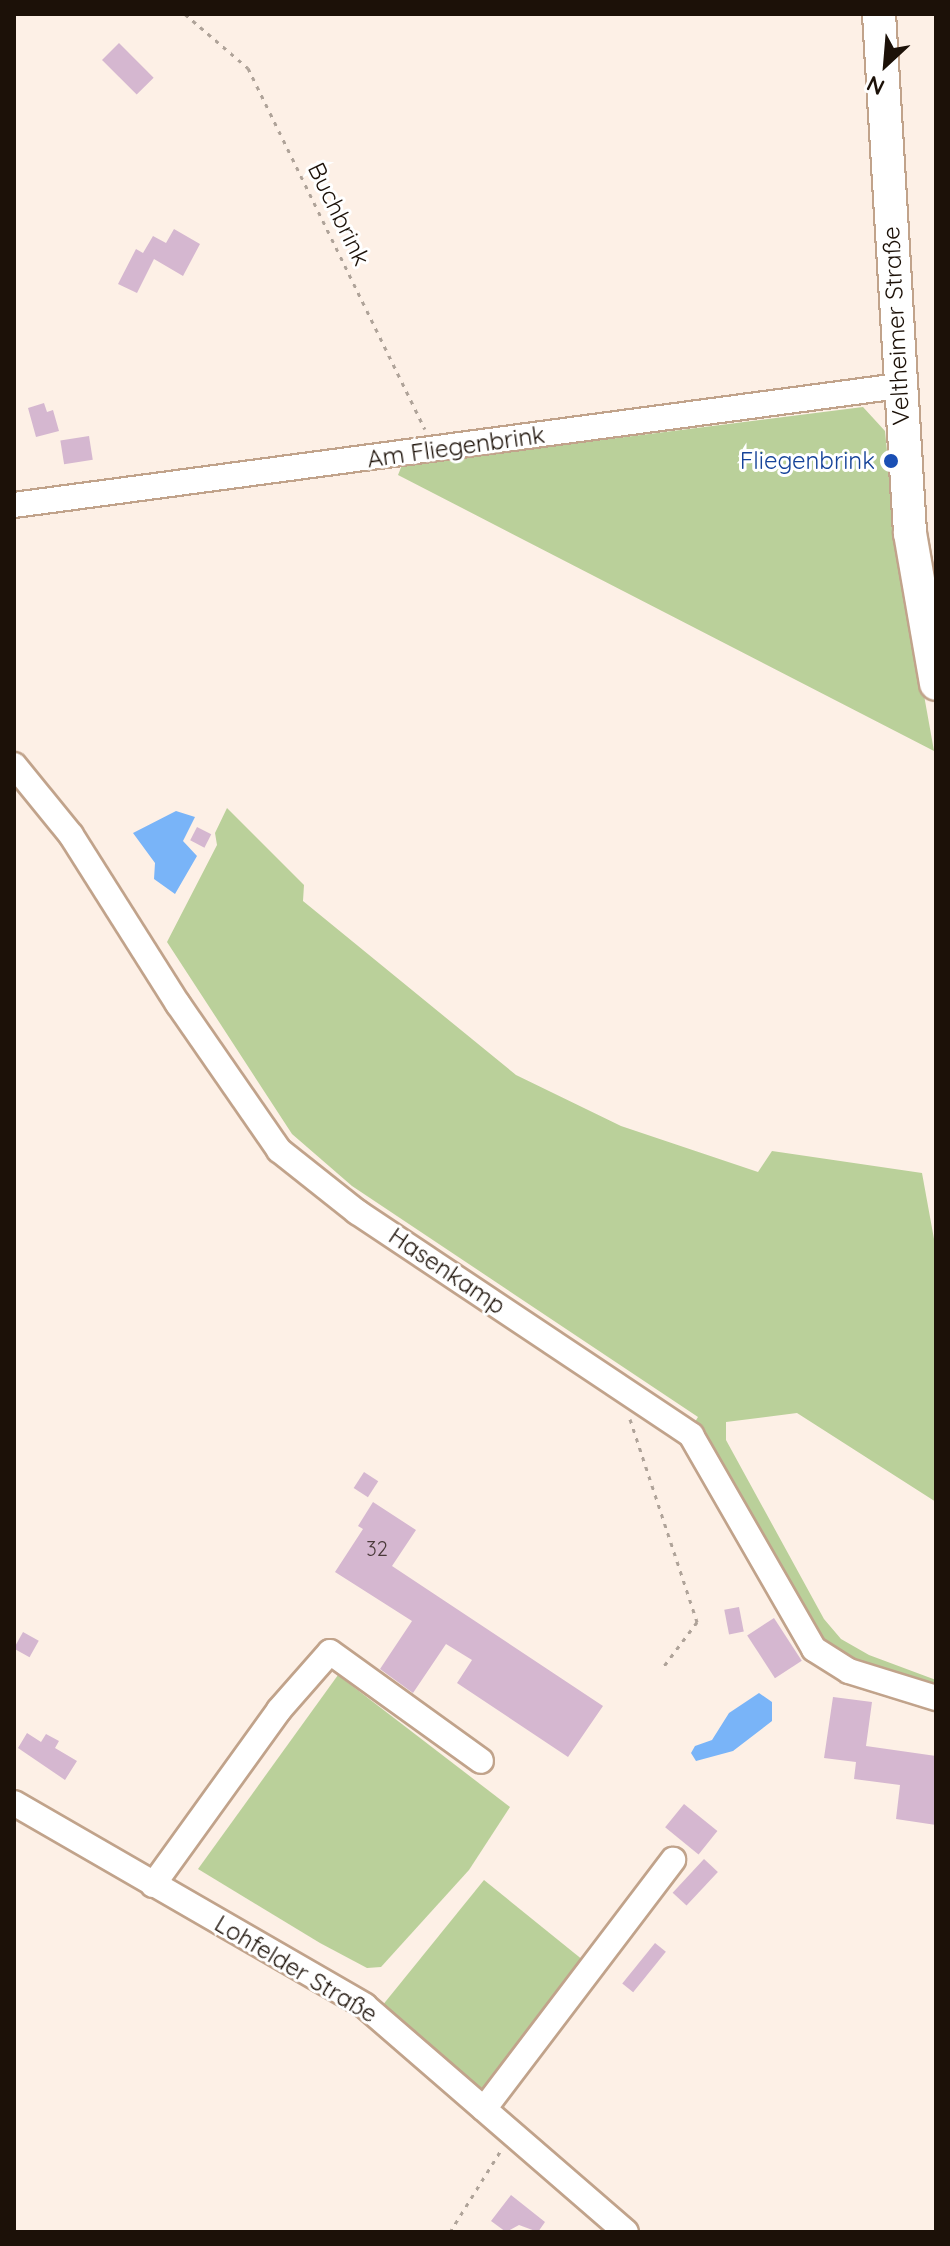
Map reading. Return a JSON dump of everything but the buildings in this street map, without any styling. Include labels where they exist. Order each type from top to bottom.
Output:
[{"type":"main road","name":"Veltheimer Straße","points":[[879,14],[910,533],[936,684]]},
{"type":"street","name":"Am Fliegenbrink","points":[[14,505],[435,451],[899,386]]},
{"type":"street","name":"Hasenkamp","points":[[14,765],[71,835],[178,1004],[279,1150],[357,1212],[677,1424],[705,1453],[814,1649],[849,1671],[936,1698]]},
{"type":"street","points":[[153,1885],[279,1710],[330,1652],[481,1761]]},
{"type":"street","name":"Lohfelder Straße","points":[[14,1803],[365,2006],[626,2232]]},
{"type":"street","points":[[484,2109],[673,1860]]},
{"type":"path","name":"Buchbrink","points":[[185,14],[248,68],[435,451]]},
{"type":"path","points":[[627,1391],[625,1405],[697,1622],[664,1666]]},
{"type":"path","points":[[450,2232],[513,2135]]},
{"type":"green space","points":[[863,407],[885,431],[895,533],[934,751],[398,475],[402,465]]},
{"type":"green space","points":[[227,808],[304,885],[303,901],[516,1075],[621,1126],[758,1172],[772,1151],[922,1173],[936,1250],[936,1502],[797,1413],[726,1422],[726,1440],[824,1619],[841,1639],[869,1655],[936,1680],[936,1690],[830,1655],[691,1428],[698,1417],[352,1186],[292,1134],[167,942],[217,845],[215,833]]},
{"type":"green space","points":[[338,1675],[510,1807],[469,1870],[381,1967],[367,1968],[320,1943],[198,1869]]},
{"type":"green space","points":[[484,1880],[587,1963],[483,2091],[380,2008]]},
{"type":"water","points":[[176,811],[195,817],[183,841],[197,856],[175,894],[154,879],[155,863],[133,833]]},
{"type":"water","points":[[759,1693],[772,1702],[772,1721],[733,1751],[696,1761],[691,1753],[695,1746],[712,1740],[729,1713]]},
{"type":"place","name":"Fliegenbrink","points":[[891,461]]}]
